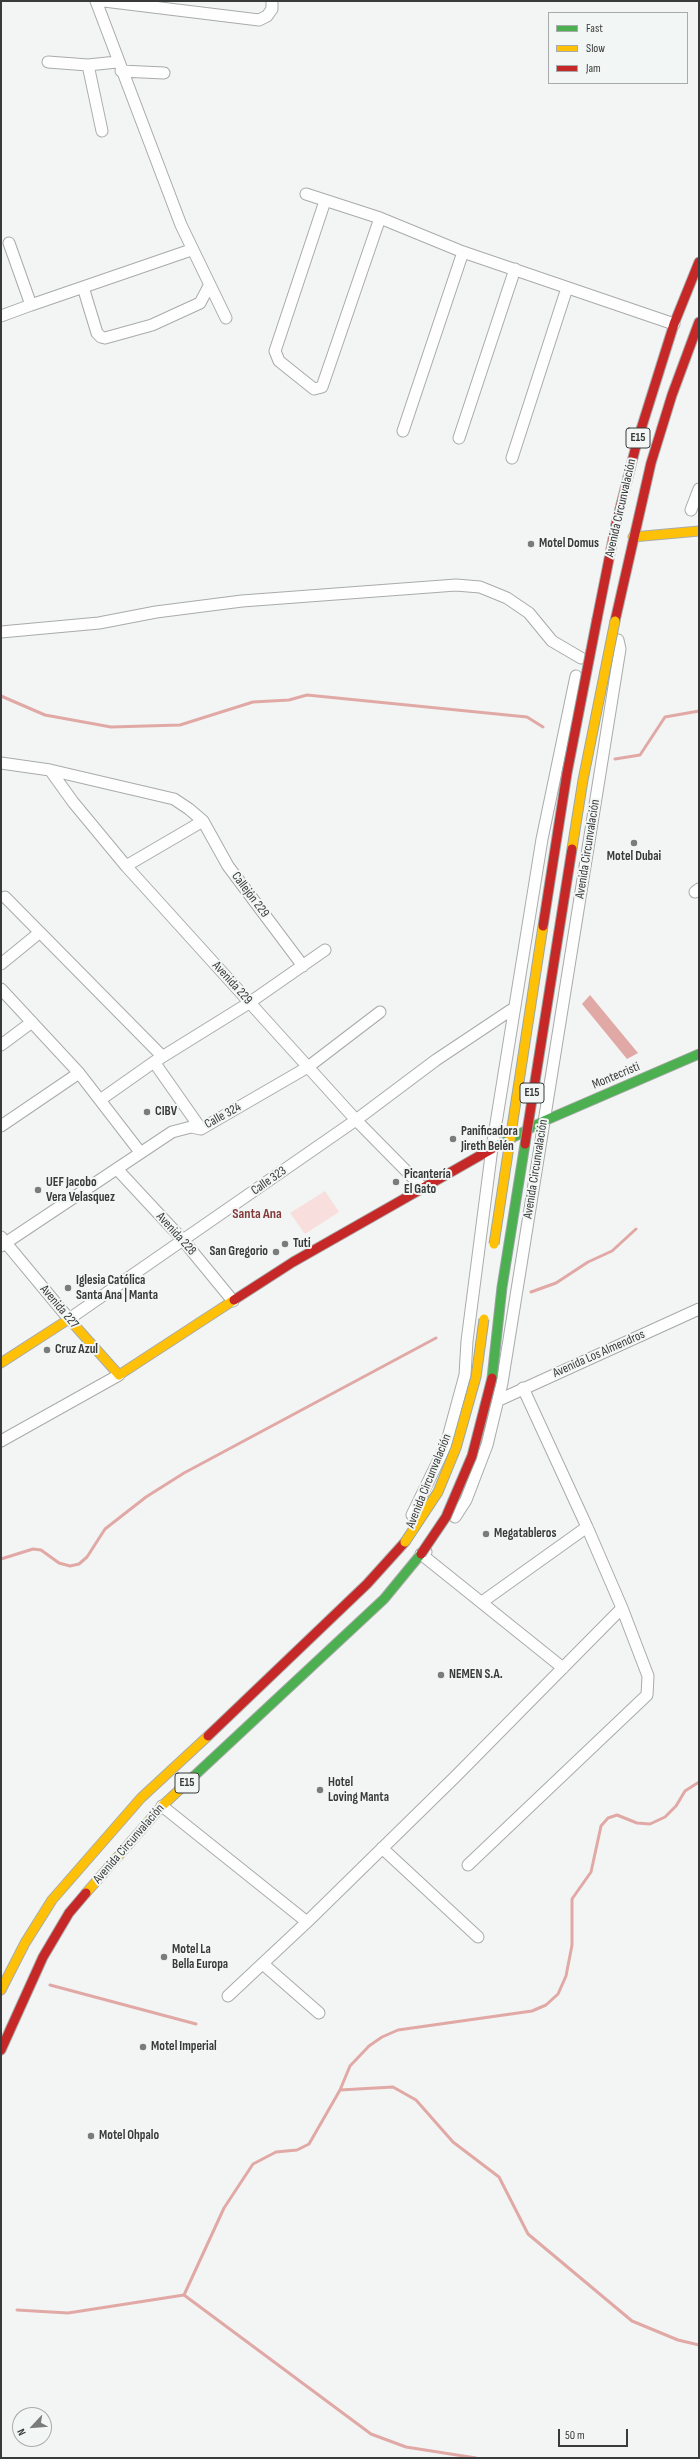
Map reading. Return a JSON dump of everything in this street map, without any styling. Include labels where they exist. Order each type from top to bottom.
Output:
[{"type":"main road","name":"Avenida Circunvalación","points":[[493,1256],[567,773],[616,524],[636,442],[674,324],[699,262]]},
{"type":"main road","name":"Avenida Circunvalación","points":[[1,1990],[26,1943],[52,1900],[141,1798],[174,1781],[384,1600],[421,1554],[446,1517],[469,1462],[491,1387],[502,1287],[582,788],[615,621],[633,537],[639,525],[672,395],[699,322]]},
{"type":"main road","points":[[675,523],[699,522]]},
{"type":"main road","points":[[633,537],[699,531]]},
{"type":"main road","name":"Montecristi","points":[[119,1375],[293,1262],[492,1148],[544,1121],[699,1054]]},
{"type":"main road","name":"Avenida Circunvalación","points":[[1,2050],[43,1957],[69,1913],[162,1806],[174,1781],[271,1677],[367,1584],[405,1542],[438,1492],[456,1448],[476,1377],[486,1310]]},
{"type":"main road","name":"Calle 323","points":[[1,1363],[69,1319]]},
{"type":"main road","name":"Avenida 227","points":[[69,1319],[119,1375]]},
{"type":"street","points":[[96,1],[119,66],[192,250],[226,318]]},
{"type":"street","points":[[104,1],[260,20],[267,16],[272,9],[272,1]]},
{"type":"street","points":[[48,62],[119,66],[164,73]]},
{"type":"street","points":[[88,65],[102,131]]},
{"type":"street","points":[[306,194],[380,218],[463,252],[674,324]]},
{"type":"street","points":[[325,201],[276,348],[279,360],[314,388],[322,387],[380,218]]},
{"type":"street","points":[[10,243],[31,305]]},
{"type":"street","points":[[1,316],[192,250]]},
{"type":"street","points":[[402,431],[463,252]]},
{"type":"street","points":[[459,438],[515,269]]},
{"type":"street","points":[[83,287],[97,333],[101,337],[105,338],[152,325],[200,303],[210,286]]},
{"type":"street","points":[[512,458],[568,288]]},
{"type":"street","points":[[691,510],[699,489]]},
{"type":"street","points":[[1,632],[92,624],[156,612],[242,601],[456,585],[480,587],[507,598],[529,613],[552,641],[581,658]]},
{"type":"street","name":"Avenida Circunvalación","points":[[405,1542],[412,1516],[446,1446],[464,1375],[492,1148],[542,839],[566,717],[581,658],[597,619]]},
{"type":"street","name":"Avenida Circunvalación","points":[[421,1554],[433,1549],[443,1537],[466,1500],[487,1445],[499,1400],[620,649],[615,621]]},
{"type":"street","points":[[1,763],[50,770],[174,799],[203,821],[126,866]]},
{"type":"street","name":"Avenida 229","points":[[50,770],[126,866],[356,1120],[423,1188]]},
{"type":"street","name":"Callejón 229","points":[[203,821],[228,866],[304,966]]},
{"type":"street","points":[[5,897],[39,933],[85,976],[158,1059],[201,1129]]},
{"type":"street","points":[[1,964],[39,933]]},
{"type":"street","points":[[100,1100],[158,1059],[249,1003],[325,950]]},
{"type":"street","points":[[1,989],[79,1073],[140,1152]]},
{"type":"street","name":"Calle 323","points":[[69,1319],[356,1120],[436,1060],[514,1008]]},
{"type":"street","name":"Calle 324","points":[[3,1242],[117,1169],[140,1152],[182,1128],[201,1129],[308,1067],[380,1012]]},
{"type":"street","points":[[1,1046],[32,1022]]},
{"type":"street","points":[[1,1126],[79,1073]]},
{"type":"street","name":"Avenida 228","points":[[117,1169],[182,1240],[233,1300]]},
{"type":"street","name":"Avenida 227","points":[[3,1242],[69,1319]]},
{"type":"street","name":"Avenida Los Almendros","points":[[499,1400],[699,1309]]},
{"type":"street","points":[[1,1441],[119,1375]]},
{"type":"street","points":[[468,1865],[646,1695],[648,1676],[622,1608],[587,1527],[523,1388]]},
{"type":"street","points":[[482,1602],[587,1527]]},
{"type":"street","points":[[421,1554],[563,1668]]},
{"type":"street","points":[[228,1996],[307,1922],[622,1608]]},
{"type":"street","points":[[162,1806],[307,1922]]},
{"type":"street","points":[[382,1848],[478,1937]]},
{"type":"street","points":[[263,1964],[319,2013]]},
{"type":"shaded area","points":[[590,995],[638,1053],[627,1059],[582,1004]]},
{"type":"shaded area","points":[[325,1191],[339,1212],[305,1234],[290,1213]]},
{"type":"waterway","points":[[1,696],[45,715],[111,727],[180,725],[253,702],[289,700],[307,695],[527,717],[543,727]]},
{"type":"waterway","points":[[615,759],[640,755],[665,717],[699,711]]},
{"type":"waterway","points":[[531,1292],[556,1283],[588,1262],[612,1251],[636,1229]]},
{"type":"waterway","points":[[1,1559],[33,1549],[41,1550],[59,1563],[70,1566],[79,1564],[87,1557],[105,1529],[146,1497],[184,1473],[436,1338]]},
{"type":"waterway","points":[[184,2295],[224,2208],[253,2164],[276,2152],[297,2150],[309,2144],[340,2090],[350,2066],[369,2046],[382,2037],[398,2030],[532,2011],[546,2005],[558,1994],[566,1976],[572,1945],[572,1899],[591,1872],[601,1826],[608,1818],[617,1815],[637,1823],[650,1824],[665,1817],[676,1806],[685,1791],[699,1782]]},
{"type":"waterway","points":[[50,1985],[196,2024]]},
{"type":"waterway","points":[[340,2090],[393,2087],[416,2100],[453,2142],[499,2177],[528,2234],[632,2321],[678,2340],[699,2345]]},
{"type":"waterway","points":[[17,2310],[68,2313],[184,2295],[371,2434],[406,2447],[476,2458]]},
{"type":"traffic: fast","points":[[495,1147],[544,1121],[699,1054]]},
{"type":"traffic: fast","points":[[492,1378],[502,1287],[525,1144]]},
{"type":"traffic: fast","points":[[193,1777],[384,1599],[421,1554]]},
{"type":"traffic: slow","points":[[633,537],[699,531]]},
{"type":"traffic: slow","points":[[572,849],[583,780],[615,621]]},
{"type":"traffic: slow","points":[[494,1244],[543,926]]},
{"type":"traffic: slow","points":[[1,1363],[69,1319],[119,1375],[234,1300]]},
{"type":"traffic: slow","points":[[405,1542],[438,1492],[456,1448],[476,1377],[484,1319]]},
{"type":"traffic: slow","points":[[1,1990],[25,1943],[52,1900],[141,1798],[208,1736]]},
{"type":"traffic: slow","points":[[86,1893],[162,1806],[193,1777]]},
{"type":"traffic: jam","points":[[597,619],[616,524],[637,442],[674,324],[699,262]]},
{"type":"traffic: jam","points":[[615,621],[651,463],[672,395],[699,322]]},
{"type":"traffic: jam","points":[[543,926],[567,773],[597,619]]},
{"type":"traffic: jam","points":[[525,1144],[572,849]]},
{"type":"traffic: jam","points":[[234,1300],[293,1262],[495,1147]]},
{"type":"traffic: jam","points":[[421,1554],[446,1517],[472,1456],[492,1378]]},
{"type":"traffic: jam","points":[[208,1736],[367,1584],[405,1542]]},
{"type":"traffic: jam","points":[[1,2050],[43,1957],[69,1913],[86,1893]]},
{"type":"place","name":"Motel Domus","points":[[531,544]]},
{"type":"place","name":"Motel Dubai","points":[[634,843]]},
{"type":"place","name":"CIBV","points":[[147,1112]]},
{"type":"place","name":"Panificadora Jireth Belén","points":[[453,1139]]},
{"type":"place","name":"Picantería El Gato","points":[[396,1182]]},
{"type":"place","name":"UEF Jacobo Vera Velasquez","points":[[38,1190]]},
{"type":"place","name":"Tuti","points":[[285,1244]]},
{"type":"place","name":"San Gregorio","points":[[276,1252]]},
{"type":"place","name":"Iglesia Católica Santa Ana | Manta","points":[[68,1288]]},
{"type":"place","name":"Cruz Azul","points":[[47,1350]]},
{"type":"place","name":"Megatableros","points":[[486,1534]]},
{"type":"place","name":"NEMEN S.A.","points":[[441,1675]]},
{"type":"place","name":"Hotel Loving Manta","points":[[320,1790]]},
{"type":"place","name":"Motel La Bella Europa","points":[[164,1957]]},
{"type":"place","name":"Motel Imperial","points":[[143,2047]]},
{"type":"place","name":"Motel Ohpalo","points":[[91,2136]]},
{"type":"district","name":"Santa Ana","points":[[257,1214]]}]
